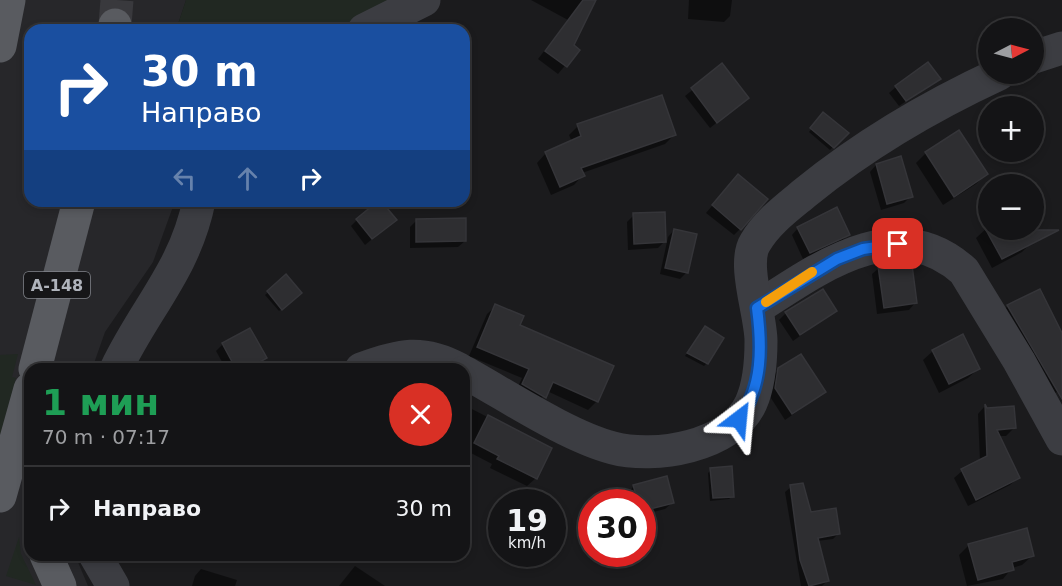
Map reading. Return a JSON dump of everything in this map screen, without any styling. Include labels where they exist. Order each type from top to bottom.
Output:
[{"type":"main road","points":[[0,35],[9,0]]},
{"type":"main road","points":[[0,46],[9,0]]},
{"type":"main road","name":"А-148","points":[[37,363],[77,207]]},
{"type":"main road","name":"А-148","points":[[59,363],[92,233],[94,207]]},
{"type":"main road","points":[[0,496],[24,410]]},
{"type":"main road","points":[[49,561],[60,586]]},
{"type":"street","points":[[376,24],[424,0]]},
{"type":"street","points":[[1044,54],[1062,48]]},
{"type":"street","points":[[470,375],[564,427],[612,448],[633,451],[684,448],[706,442],[725,430],[750,404],[758,376],[761,340],[750,251],[755,241],[779,214],[842,163],[891,131],[978,84]]},
{"type":"street","points":[[119,363],[130,339],[179,263],[194,226],[198,207]]},
{"type":"street","points":[[757,308],[817,270],[863,249],[898,244],[923,247],[937,253],[951,260],[964,271],[1019,361],[1062,440]]},
{"type":"street","points":[[378,363],[394,357],[418,355],[440,359],[448,363]]},
{"type":"street","points":[[98,561],[113,586]]},
{"type":"shaded area","points":[[0,0],[186,0],[178,24],[24,24],[24,207],[173,207],[153,262],[105,332],[94,363],[24,363],[24,561],[78,561],[88,586],[0,586]]},
{"type":"shaded area","points":[[186,0],[398,0],[348,24],[178,24]]},
{"type":"shaded area","points":[[18,354],[12,377],[16,378],[0,436],[0,355]]},
{"type":"shaded area","points":[[19,537],[21,554],[36,585],[6,576]]},
{"type":"building","points":[[583,0],[596,0],[574,45],[580,50],[567,67],[545,51]]},
{"type":"building","points":[[928,62],[941,79],[906,101],[895,86]]},
{"type":"building","points":[[722,63],[749,98],[717,123],[691,88]]},
{"type":"building","points":[[662,95],[676,135],[581,168],[585,176],[560,187],[545,152],[581,136],[577,124]]},
{"type":"building","points":[[823,112],[849,133],[834,148],[810,128]]},
{"type":"building","points":[[959,130],[988,174],[978,174],[978,181],[954,197],[925,152]]},
{"type":"building","points":[[901,156],[913,197],[887,204],[876,164]]},
{"type":"building","points":[[738,174],[768,199],[741,230],[712,205]]},
{"type":"building","points":[[371,207],[386,207],[397,220],[372,239],[356,219]]},
{"type":"building","points":[[837,207],[850,235],[810,253],[797,227]]},
{"type":"building","points":[[665,212],[666,242],[634,244],[633,213]]},
{"type":"building","points":[[466,218],[466,241],[416,242],[416,219]]},
{"type":"building","points":[[674,229],[697,234],[688,273],[665,268]]},
{"type":"building","points":[[1044,230],[1059,230],[1044,238]]},
{"type":"building","points":[[992,240],[1039,240],[1002,259]]},
{"type":"building","points":[[912,265],[917,303],[884,308],[878,266]]},
{"type":"building","points":[[286,274],[302,293],[282,310],[267,291]]},
{"type":"building","points":[[823,289],[837,311],[800,335],[785,312]]},
{"type":"building","points":[[1040,289],[1062,333],[1062,399],[1007,305]]},
{"type":"building","points":[[495,304],[524,316],[520,325],[614,366],[598,402],[553,382],[546,398],[522,384],[529,369],[477,347]]},
{"type":"building","points":[[705,326],[724,338],[708,364],[687,353]]},
{"type":"building","points":[[250,328],[267,358],[258,363],[233,363],[222,343]]},
{"type":"building","points":[[963,334],[980,369],[949,384],[932,350]]},
{"type":"building","points":[[801,354],[826,392],[792,414],[775,388],[778,368]]},
{"type":"building","points":[[985,404],[987,408],[1014,406],[1016,428],[997,430],[1020,478],[976,500],[961,469],[987,456]]},
{"type":"building","points":[[488,415],[552,448],[537,479],[497,459],[499,456],[474,443]]},
{"type":"building","points":[[732,466],[734,497],[713,498],[710,468]]},
{"type":"building","points":[[667,476],[674,503],[656,508],[656,489],[634,489],[633,485]]},
{"type":"building","points":[[803,483],[811,512],[836,508],[840,534],[818,538],[829,581],[809,586],[800,560],[790,485]]},
{"type":"building","points":[[1027,528],[1034,556],[1012,562],[1014,570],[978,580],[968,544]]},
{"type":"tunnel","points":[[115,24],[117,0]]},
{"type":"slow traffic","points":[[766,302],[812,272]]},
{"type":"route","points":[[739,419],[750,404],[758,376],[761,340],[757,308],[837,259],[863,249],[898,244]]}]
